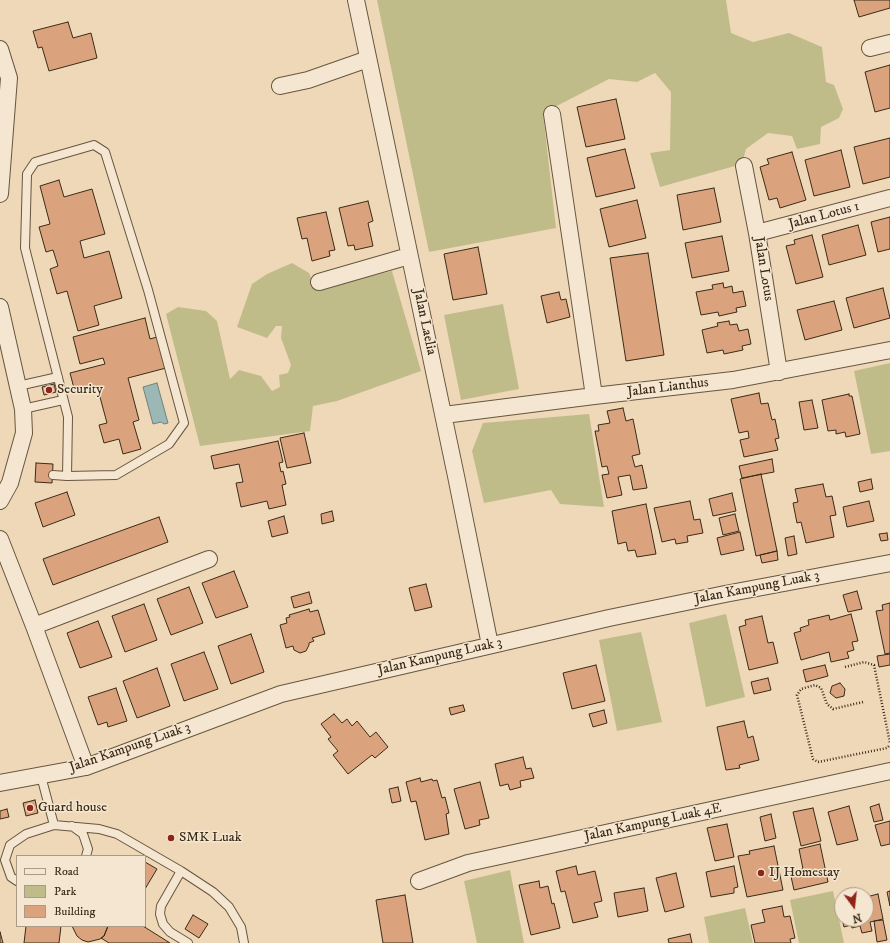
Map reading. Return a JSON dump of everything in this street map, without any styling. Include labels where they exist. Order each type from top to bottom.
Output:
[{"type":"street","name":"Jalan Laelia","points":[[356,0],[444,416],[490,645]]},
{"type":"street","points":[[870,48],[890,43]]},
{"type":"street","points":[[0,49],[9,78],[0,194]]},
{"type":"street","points":[[280,86],[308,80],[368,59]]},
{"type":"street","points":[[552,114],[594,396]]},
{"type":"street","name":"Jalan Lotus","points":[[744,166],[757,233],[779,372]]},
{"type":"street","name":"Jalan Lotus 1","points":[[757,233],[890,198]]},
{"type":"street","points":[[319,282],[409,256]]},
{"type":"street","points":[[0,307],[23,409],[24,433],[10,483],[0,501]]},
{"type":"street","name":"Jalan Lianthus","points":[[444,416],[594,396],[733,380],[890,350]]},
{"type":"street","points":[[0,539],[86,766]]},
{"type":"street","points":[[34,626],[209,559]]},
{"type":"street","name":"Jalan Kampung Luak 3","points":[[0,783],[86,766],[281,694],[609,618],[724,594],[890,563]]},
{"type":"street","name":"Jalan Kampung Luak 4E","points":[[419,881],[468,863],[890,771]]},
{"type":"lane","points":[[52,475],[67,476],[116,475],[169,444],[184,423],[148,290],[105,152],[94,145],[35,162],[27,174],[25,248],[68,417],[67,476]]},
{"type":"lane","points":[[18,386],[58,377]]},
{"type":"lane","points":[[23,409],[63,400]]},
{"type":"lane","points":[[41,776],[54,825]]},
{"type":"lane","points":[[16,880],[11,877],[5,860],[10,845],[26,834],[54,825],[99,829],[117,834],[213,892],[229,907],[241,927],[244,943]]},
{"type":"lane","points":[[71,826],[83,834],[88,849],[86,855]]},
{"type":"lane","points":[[181,872],[161,906],[160,914],[163,924],[170,932],[188,943]]},
{"type":"path","points":[[845,667],[864,662],[874,665],[890,744],[887,748],[818,762],[813,759],[797,695],[801,689],[815,685],[820,688],[827,704],[833,709],[863,702]]},
{"type":"green space","points":[[377,0],[726,0],[731,33],[753,42],[789,33],[822,47],[826,82],[834,85],[843,109],[839,118],[821,127],[820,144],[797,149],[792,136],[768,133],[746,149],[742,164],[660,187],[650,153],[670,150],[671,92],[655,73],[637,82],[609,79],[543,113],[556,228],[429,252]]},
{"type":"green space","points":[[292,263],[309,273],[316,289],[392,271],[421,371],[337,401],[313,406],[310,431],[200,446],[166,314],[178,307],[206,311],[217,321],[230,379],[239,370],[261,376],[272,391],[280,387],[279,375],[288,373],[291,365],[281,338],[282,326],[276,326],[267,338],[237,327],[252,284],[267,274]]},
{"type":"green space","points":[[503,304],[519,389],[461,400],[444,315]]},
{"type":"green space","points":[[890,363],[890,451],[871,454],[854,371]]},
{"type":"green space","points":[[589,414],[604,507],[560,504],[551,490],[484,503],[472,451],[483,423]]},
{"type":"green space","points":[[726,614],[745,697],[706,707],[689,623]]},
{"type":"green space","points":[[641,632],[662,722],[617,731],[599,640]]},
{"type":"green space","points":[[510,870],[524,943],[477,943],[464,881]]},
{"type":"green space","points":[[833,891],[834,927],[841,927],[844,943],[799,943],[790,900]]},
{"type":"green space","points":[[745,908],[753,943],[709,943],[704,917]]},
{"type":"water","points":[[157,383],[168,423],[164,424],[161,422],[153,424],[143,387]]},
{"type":"building","points":[[854,0],[890,0],[890,8],[859,17]]},
{"type":"building","points":[[68,22],[73,38],[91,33],[97,58],[49,71],[42,47],[38,48],[33,31]]},
{"type":"building","points":[[890,65],[890,108],[875,112],[865,72]]},
{"type":"building","points":[[616,99],[625,139],[586,147],[577,107]]},
{"type":"building","points":[[890,138],[890,177],[863,184],[854,147]]},
{"type":"building","points":[[625,149],[635,188],[596,197],[587,158]]},
{"type":"building","points":[[841,150],[850,187],[814,196],[805,160]]},
{"type":"building","points":[[792,152],[806,200],[780,208],[777,198],[769,200],[760,167],[769,164],[767,159]]},
{"type":"building","points":[[59,180],[64,197],[92,189],[105,234],[80,241],[84,258],[109,251],[122,298],[94,306],[99,325],[78,331],[67,291],[57,294],[50,269],[58,266],[53,250],[46,252],[39,227],[50,224],[40,186]]},
{"type":"building","points":[[714,188],[721,222],[683,230],[677,195]]},
{"type":"building","points":[[637,200],[646,238],[609,247],[600,209]]},
{"type":"building","points":[[368,201],[373,221],[368,223],[373,246],[355,250],[354,245],[348,246],[339,208]]},
{"type":"building","points":[[326,212],[335,250],[329,251],[330,256],[312,261],[307,238],[302,239],[297,218]]},
{"type":"building","points":[[890,217],[890,249],[878,252],[871,222]]},
{"type":"building","points":[[858,225],[866,255],[829,265],[822,235]]},
{"type":"building","points":[[812,235],[823,277],[796,284],[786,246],[795,244],[794,240]]},
{"type":"building","points":[[722,236],[729,271],[692,278],[685,243]]},
{"type":"building","points":[[478,247],[487,294],[453,300],[444,254]]},
{"type":"building","points":[[648,253],[664,355],[626,361],[610,258]]},
{"type":"building","points":[[723,283],[724,288],[732,286],[733,293],[743,291],[746,306],[736,308],[737,312],[719,316],[718,312],[701,315],[696,292],[713,289],[712,285]]},
{"type":"building","points":[[883,288],[890,318],[854,328],[846,298]]},
{"type":"building","points":[[559,292],[561,300],[566,299],[570,317],[547,323],[541,296]]},
{"type":"building","points":[[834,301],[842,330],[805,340],[797,310]]},
{"type":"building","points":[[145,318],[150,339],[157,337],[166,368],[128,378],[139,420],[133,422],[141,449],[123,454],[119,439],[104,443],[99,425],[107,423],[97,386],[75,392],[70,373],[105,364],[103,358],[80,364],[73,337]]},
{"type":"building","points":[[729,321],[730,325],[737,324],[739,331],[748,329],[751,344],[742,346],[743,350],[724,354],[723,350],[707,353],[702,330],[718,326],[717,323]]},
{"type":"building","name":"Security","points":[[54,384],[56,392],[44,395],[42,387]]},
{"type":"building","points":[[759,393],[761,404],[768,403],[772,420],[775,419],[779,438],[775,439],[778,450],[744,457],[740,440],[749,438],[748,431],[739,433],[731,399]]},
{"type":"building","points":[[849,394],[849,396],[852,396],[860,434],[846,437],[845,432],[836,434],[836,430],[828,431],[822,400]]},
{"type":"building","points":[[812,400],[818,428],[804,430],[799,402]]},
{"type":"building","points":[[623,408],[626,421],[633,419],[640,454],[632,456],[635,467],[642,465],[647,488],[633,490],[630,475],[618,477],[622,495],[607,498],[602,475],[609,474],[607,466],[602,467],[595,431],[599,431],[598,425],[610,423],[607,411]]},
{"type":"building","points":[[304,433],[311,463],[287,468],[280,438]]},
{"type":"building","points":[[278,441],[283,462],[279,463],[281,472],[283,471],[286,484],[282,485],[286,505],[269,509],[267,501],[241,507],[236,483],[243,482],[239,464],[214,469],[211,456]]},
{"type":"building","points":[[772,459],[774,472],[742,478],[739,466]]},
{"type":"building","points":[[36,463],[53,464],[52,483],[35,482]]},
{"type":"building","points":[[761,474],[777,551],[756,556],[740,479]]},
{"type":"building","points":[[871,479],[873,489],[860,492],[858,482]]},
{"type":"building","points":[[823,484],[826,497],[832,496],[836,515],[830,516],[834,537],[806,543],[801,522],[797,523],[793,503],[798,502],[795,489]]},
{"type":"building","points":[[67,492],[75,515],[43,527],[35,503]]},
{"type":"building","points":[[732,493],[736,511],[713,516],[709,499]]},
{"type":"building","points":[[690,501],[694,520],[700,519],[703,533],[687,536],[688,542],[676,544],[675,539],[662,542],[654,508]]},
{"type":"building","points":[[869,501],[874,521],[847,527],[843,507]]},
{"type":"building","points":[[646,504],[656,554],[637,557],[635,550],[628,551],[626,542],[618,544],[612,511]]},
{"type":"building","points":[[332,511],[334,521],[322,524],[321,514]]},
{"type":"building","points":[[735,514],[739,531],[723,535],[719,518]]},
{"type":"building","points":[[284,516],[288,533],[272,537],[268,521]]},
{"type":"building","points":[[159,517],[168,542],[53,585],[43,559]]},
{"type":"building","points":[[740,532],[744,550],[721,555],[717,538]]},
{"type":"building","points":[[887,533],[888,540],[881,541],[879,534]]},
{"type":"building","points":[[794,536],[797,554],[788,556],[785,538]]},
{"type":"building","points":[[777,551],[778,560],[762,563],[760,555]]},
{"type":"building","points":[[234,571],[248,607],[216,618],[202,583]]},
{"type":"building","points":[[426,584],[432,607],[415,611],[409,588]]},
{"type":"building","points":[[189,587],[203,623],[171,635],[157,599]]},
{"type":"building","points":[[857,591],[862,609],[848,612],[843,595]]},
{"type":"building","points":[[309,592],[312,603],[294,608],[291,597]]},
{"type":"building","points":[[890,603],[890,653],[885,654],[876,611],[883,610],[882,605]]},
{"type":"building","points":[[144,604],[157,640],[125,652],[112,616]]},
{"type":"building","points":[[309,609],[310,612],[318,610],[325,634],[312,638],[314,641],[309,643],[306,651],[300,653],[294,650],[293,646],[286,648],[280,625],[287,623],[286,618],[290,617],[289,615]]},
{"type":"building","points":[[851,614],[858,641],[852,642],[854,650],[847,652],[849,658],[831,662],[829,652],[801,660],[794,633],[801,631],[800,628],[809,625],[808,620],[829,615],[830,620]]},
{"type":"building","points":[[762,616],[768,643],[773,642],[778,663],[749,670],[739,627],[746,625],[745,620]]},
{"type":"building","points":[[98,621],[112,657],[80,668],[67,633]]},
{"type":"building","points":[[251,634],[264,672],[231,684],[218,646]]},
{"type":"building","points":[[204,652],[218,689],[184,701],[171,664]]},
{"type":"building","points":[[890,654],[890,665],[879,667],[877,656]]},
{"type":"building","points":[[596,665],[605,701],[572,709],[563,673]]},
{"type":"building","points":[[825,665],[828,676],[806,682],[803,670]]},
{"type":"building","points":[[157,668],[170,706],[137,718],[123,681]]},
{"type":"building","points":[[768,678],[771,690],[754,694],[751,682]]},
{"type":"building","points":[[840,683],[845,689],[844,696],[836,698],[830,693],[832,686]]},
{"type":"building","points":[[116,688],[127,721],[108,727],[107,722],[98,725],[88,697]]},
{"type":"building","points":[[463,705],[465,711],[451,715],[449,708]]},
{"type":"building","points":[[604,710],[607,723],[593,727],[589,714]]},
{"type":"building","points":[[334,714],[342,723],[347,719],[352,726],[357,721],[370,737],[376,732],[388,747],[375,758],[372,755],[348,774],[333,755],[338,751],[328,739],[331,737],[321,724]]},
{"type":"building","points":[[744,721],[748,738],[753,736],[759,760],[739,765],[740,768],[726,770],[717,727]]},
{"type":"building","points":[[523,757],[526,769],[531,768],[534,778],[520,781],[521,787],[510,790],[508,784],[500,786],[495,764]]},
{"type":"building","points":[[420,778],[421,782],[432,779],[433,781],[437,780],[442,798],[445,797],[449,813],[446,814],[449,834],[425,840],[416,801],[411,802],[406,782]]},
{"type":"building","points":[[480,782],[489,818],[479,820],[480,825],[465,829],[454,789]]},
{"type":"building","points":[[398,787],[401,801],[392,803],[389,789]]},
{"type":"building","name":"Guard house","points":[[35,800],[38,813],[26,816],[23,803]]},
{"type":"building","points":[[879,804],[883,820],[874,822],[870,807]]},
{"type":"building","points":[[849,806],[858,840],[837,845],[828,812]]},
{"type":"building","points":[[813,808],[821,841],[801,846],[793,812]]},
{"type":"building","points":[[7,809],[9,817],[0,819],[0,811]]},
{"type":"building","points":[[771,814],[776,838],[765,841],[760,817]]},
{"type":"building","points":[[890,821],[890,844],[881,846],[875,825]]},
{"type":"building","points":[[727,824],[734,857],[715,861],[707,828]]},
{"type":"building","points":[[820,844],[828,882],[794,890],[790,872],[803,869],[799,849]]},
{"type":"building","name":"IJ Homestay","points":[[774,846],[783,890],[747,897],[738,856],[750,854],[749,851]]},
{"type":"building","points":[[146,863],[157,869],[146,887]]},
{"type":"building","points":[[576,866],[578,875],[595,871],[602,901],[594,903],[598,917],[573,923],[565,891],[561,892],[556,871]]},
{"type":"building","points":[[734,866],[738,887],[734,888],[734,893],[711,897],[706,872]]},
{"type":"building","points":[[676,873],[684,907],[665,912],[656,878]]},
{"type":"building","points":[[539,881],[540,888],[548,886],[560,928],[531,935],[519,885]]},
{"type":"building","points":[[644,888],[648,911],[618,917],[614,893]]},
{"type":"building","points":[[890,891],[890,906],[887,892]]},
{"type":"building","points":[[878,894],[883,919],[874,921],[874,895]]},
{"type":"building","points":[[405,895],[413,943],[383,943],[376,900]]},
{"type":"building","points":[[782,906],[784,917],[790,916],[795,938],[790,939],[791,943],[755,943],[751,925],[765,922],[762,910]]},
{"type":"building","points":[[193,915],[208,924],[199,938],[185,929]]},
{"type":"building","points":[[883,920],[887,940],[877,942],[874,921]]},
{"type":"building","points":[[26,927],[61,927],[59,943],[24,943]]},
{"type":"building","points":[[72,927],[108,927],[104,936],[100,939],[88,942],[77,936]]},
{"type":"building","points":[[108,927],[145,927],[170,943],[109,943],[101,938],[104,936]]},
{"type":"building","points":[[860,927],[871,927],[872,931],[862,933]]},
{"type":"building","points":[[0,932],[3,943],[0,943]]},
{"type":"building","points":[[690,934],[692,943],[669,943],[668,939]]},
{"type":"place","name":"Security","points":[[49,390]]},
{"type":"place","name":"Guard house","points":[[30,808]]},
{"type":"place","name":"SMK Luak","points":[[171,838]]},
{"type":"place","name":"IJ Homestay","points":[[761,873]]}]
